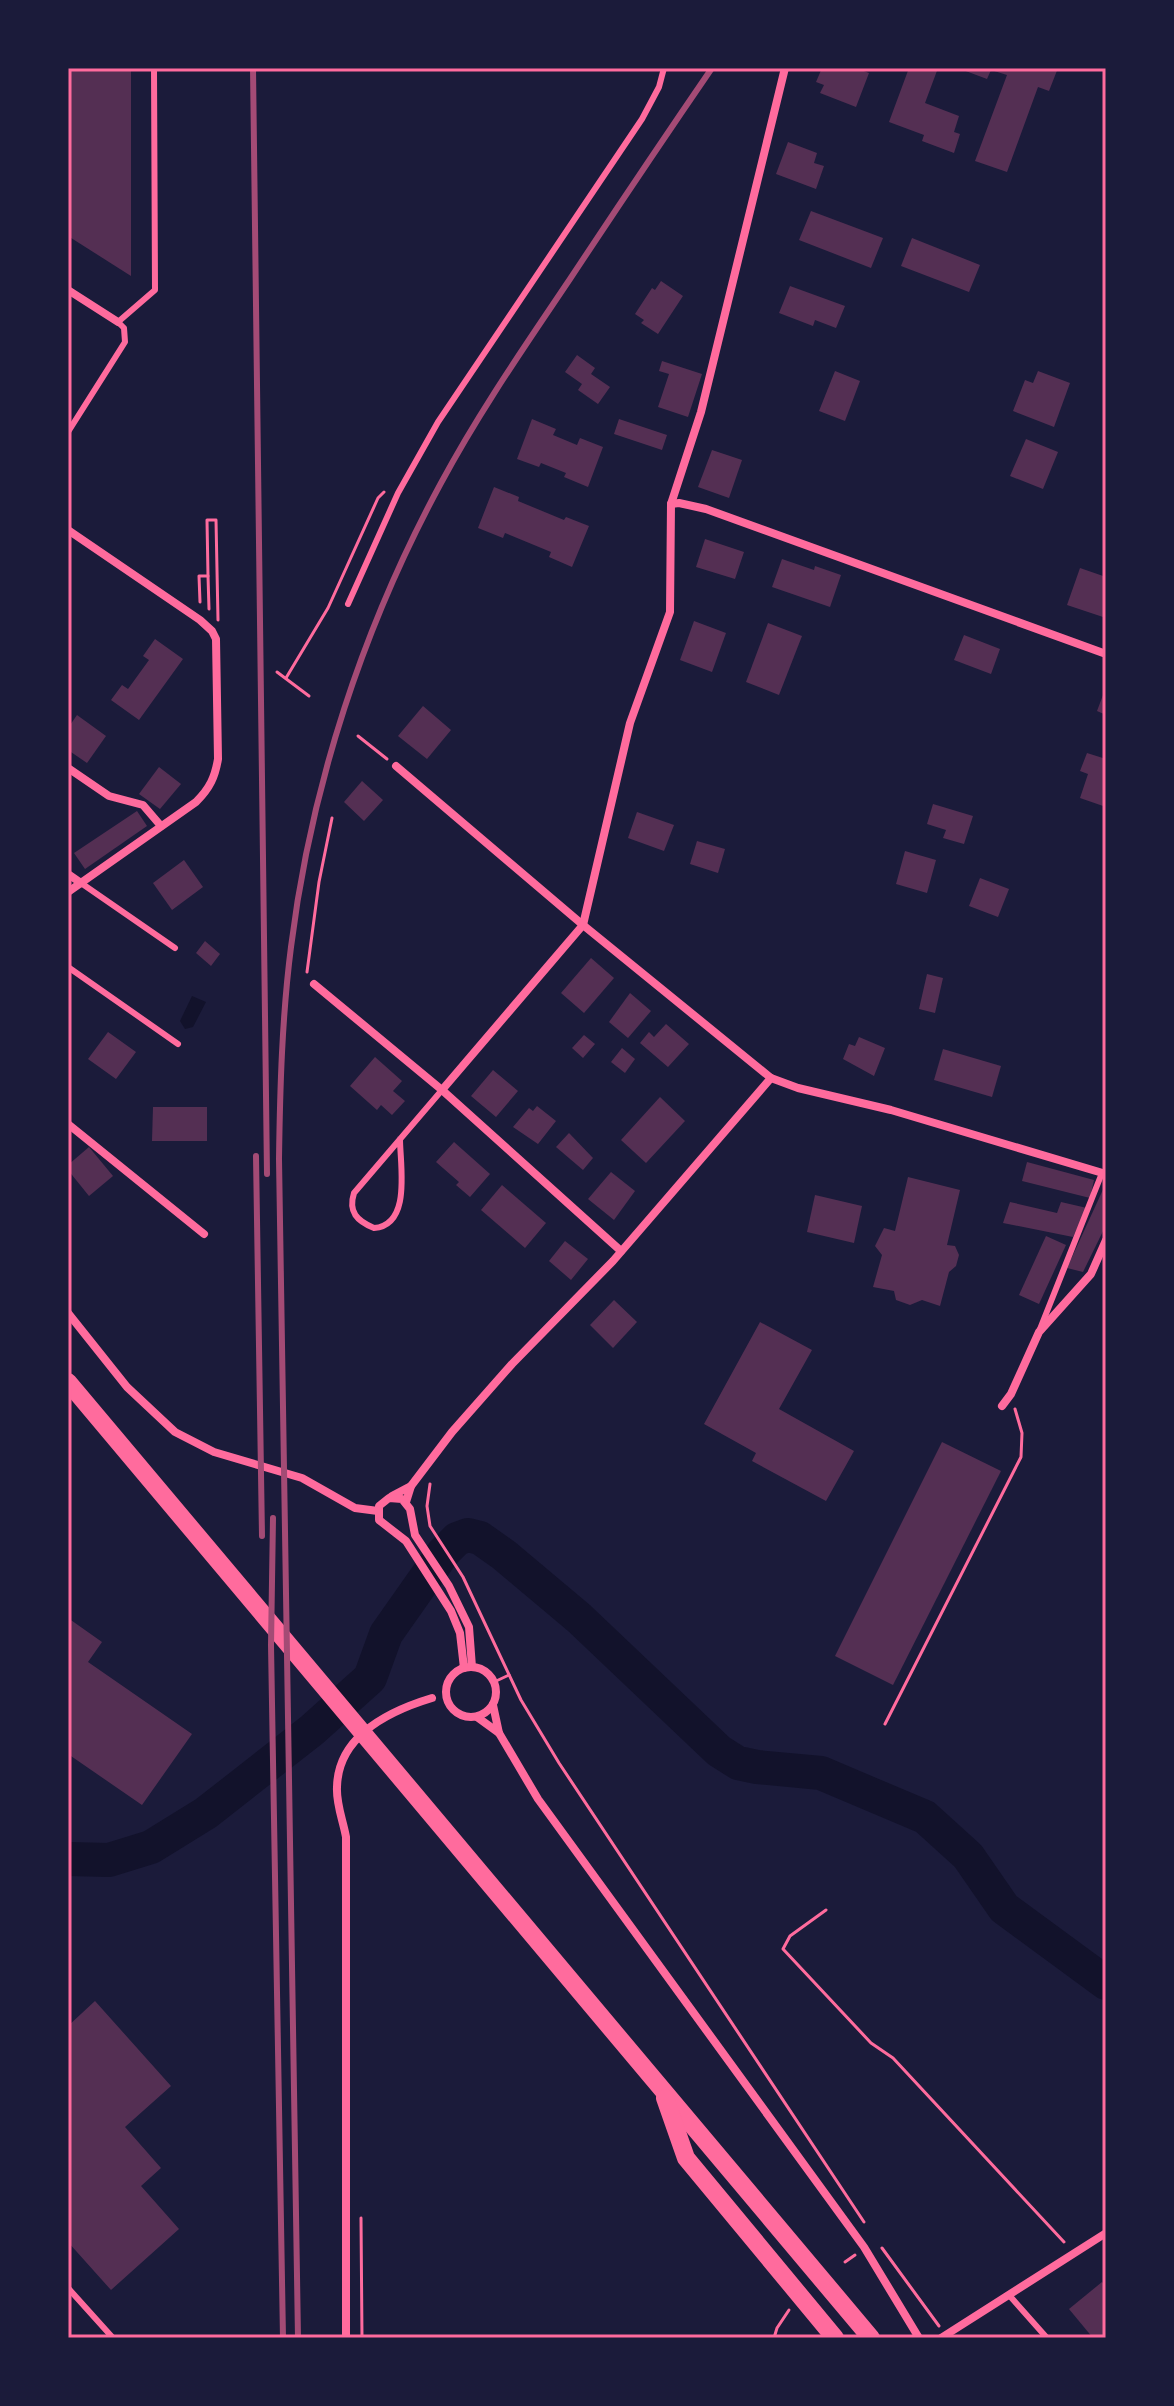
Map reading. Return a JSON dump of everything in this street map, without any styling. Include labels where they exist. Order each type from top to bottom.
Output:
[{"type":"main road","points":[[68,1382],[871,2338]]},
{"type":"main road","points":[[660,2084],[686,2158],[835,2338]]},
{"type":"street","points":[[442,1090],[583,925],[630,723],[670,612],[671,504],[701,412],[785,68]]},
{"type":"street","points":[[68,290],[118,322]]},
{"type":"street","points":[[671,504],[706,509],[1106,654]]},
{"type":"street","points":[[68,530],[205,618],[216,639],[218,759],[216,776],[196,802],[68,892]]},
{"type":"street","points":[[396,766],[583,925],[771,1078],[1104,1173]]},
{"type":"street","points":[[68,768],[109,796],[143,805],[161,826]]},
{"type":"street","points":[[68,874],[81,883]]},
{"type":"street","points":[[314,984],[442,1090],[621,1251]]},
{"type":"street","points":[[468,1667],[469,1627],[449,1586],[415,1535],[406,1502],[411,1486],[452,1432],[512,1364],[621,1251],[771,1078]]},
{"type":"street","points":[[68,1124],[204,1234]]},
{"type":"street","points":[[1002,1406],[1011,1394],[1039,1332],[1091,1274],[1106,1240]]},
{"type":"street","points":[[68,1313],[127,1387],[157,1417],[192,1443],[302,1478],[355,1508],[378,1511]]},
{"type":"street","points":[[411,1486],[381,1503],[378,1511],[382,1525],[406,1541],[440,1592],[460,1633],[468,1667]]},
{"type":"street","points":[[389,1498],[398,1497],[406,1502]]},
{"type":"street","points":[[346,2338],[346,1837],[337,1802],[338,1777],[348,1753],[361,1734],[388,1715],[432,1698],[456,1672],[468,1667],[485,1671],[494,1682],[496,1698],[493,1705],[483,1715],[476,1717]]},
{"type":"street","points":[[446,1686],[448,1703]]},
{"type":"street","points":[[432,1698],[448,1703],[459,1715],[476,1717],[488,1723],[499,1733],[538,1799],[864,2247],[919,2338]]},
{"type":"street","points":[[493,1705],[499,1733]]},
{"type":"street","points":[[944,2337],[1106,2233]]},
{"type":"lane","points":[[68,432],[125,342],[124,328],[118,322],[155,290],[154,68]]},
{"type":"lane","points":[[348,604],[398,493],[465,379],[642,119],[659,87],[664,68]]},
{"type":"lane","points":[[81,883],[175,948]]},
{"type":"lane","points":[[68,967],[178,1044]]},
{"type":"lane","points":[[400,1139],[400,1202],[397,1214],[391,1222],[374,1228],[353,1213],[351,1202],[354,1193],[400,1139],[442,1090]]},
{"type":"lane","points":[[1039,1332],[1104,1173]]},
{"type":"lane","points":[[68,2288],[113,2338]]},
{"type":"lane","points":[[1009,2295],[1047,2338]]},
{"type":"path","points":[[286,678],[328,608],[378,498],[382,492],[398,493]]},
{"type":"path","points":[[205,618],[207,520],[216,520],[218,624]]},
{"type":"path","points":[[205,618],[199,576],[208,576]]},
{"type":"path","points":[[277,672],[309,696]]},
{"type":"path","points":[[358,736],[396,766]]},
{"type":"path","points":[[314,984],[306,978],[310,941],[332,818]]},
{"type":"path","points":[[885,1724],[1021,1457],[1022,1433],[1011,1394]]},
{"type":"path","points":[[431,1481],[427,1506],[430,1526],[463,1577],[510,1675],[559,1763],[866,2225]]},
{"type":"path","points":[[494,1682],[510,1675]]},
{"type":"path","points":[[826,1910],[790,1936],[783,1949],[871,2043],[893,2058],[1075,2254]]},
{"type":"path","points":[[875,2238],[944,2337]]},
{"type":"path","points":[[774,2338],[791,2306]]},
{"type":"shaded area","points":[[192,996],[206,1002],[193,1027],[185,1029],[180,1021]]},
{"type":"building","points":[[68,68],[131,68],[131,276],[68,236]]},
{"type":"building","points":[[822,68],[856,68],[869,73],[856,107],[820,93],[824,85],[816,82]]},
{"type":"building","points":[[909,68],[938,68],[925,103],[959,116],[954,132],[960,134],[954,153],[922,141],[924,135],[889,122]]},
{"type":"building","points":[[964,68],[1058,68],[1049,91],[1038,87],[1007,172],[975,161],[1007,75],[991,70],[987,79]]},
{"type":"building","points":[[788,142],[817,153],[814,163],[824,166],[816,189],[776,174]]},
{"type":"building","points":[[811,211],[883,238],[871,268],[799,240]]},
{"type":"building","points":[[912,238],[980,265],[969,292],[901,266]]},
{"type":"building","points":[[661,281],[683,296],[658,334],[641,323],[644,320],[635,314],[652,288],[655,290]]},
{"type":"building","points":[[790,286],[845,306],[836,328],[815,320],[813,326],[779,313]]},
{"type":"building","points":[[577,355],[595,368],[591,374],[610,387],[598,404],[578,390],[582,384],[565,372]]},
{"type":"building","points":[[662,361],[702,374],[688,417],[658,407],[669,374],[659,371]]},
{"type":"building","points":[[835,371],[860,381],[845,421],[819,411]]},
{"type":"building","points":[[1038,371],[1070,383],[1054,427],[1013,411],[1025,380],[1033,383]]},
{"type":"building","points":[[532,419],[556,429],[553,435],[577,445],[580,438],[603,447],[588,487],[564,477],[566,473],[541,463],[539,467],[517,459]]},
{"type":"building","points":[[619,419],[667,435],[662,450],[614,434]]},
{"type":"building","points":[[1026,439],[1058,452],[1043,489],[1010,476]]},
{"type":"building","points":[[712,450],[742,460],[729,498],[698,487]]},
{"type":"building","points":[[494,487],[519,497],[518,501],[564,520],[566,517],[589,526],[572,567],[549,557],[551,552],[505,533],[503,538],[478,528]]},
{"type":"building","points":[[705,539],[744,552],[735,579],[696,567]]},
{"type":"building","points":[[782,559],[841,575],[830,607],[772,587]]},
{"type":"building","points":[[1080,568],[1106,577],[1103,617],[1067,605]]},
{"type":"building","points":[[694,621],[726,633],[712,672],[680,660]]},
{"type":"building","points":[[768,623],[802,636],[779,695],[746,682]]},
{"type":"building","points":[[964,635],[1000,649],[991,674],[954,660]]},
{"type":"building","points":[[155,639],[183,659],[139,720],[111,700],[122,685],[128,689],[149,660],[143,656]]},
{"type":"building","points":[[1106,687],[1106,715],[1097,711]]},
{"type":"building","points":[[423,706],[451,730],[427,759],[398,736]]},
{"type":"building","points":[[77,715],[106,736],[87,763],[68,750],[68,728]]},
{"type":"building","points":[[1087,753],[1106,759],[1106,807],[1080,798],[1088,774],[1080,771]]},
{"type":"building","points":[[159,767],[181,784],[160,809],[139,794]]},
{"type":"building","points":[[362,781],[383,800],[364,821],[344,802]]},
{"type":"building","points":[[933,804],[973,816],[964,844],[943,838],[946,830],[927,824]]},
{"type":"building","points":[[137,811],[147,826],[85,869],[74,853]]},
{"type":"building","points":[[637,812],[674,825],[664,851],[628,838]]},
{"type":"building","points":[[697,841],[725,849],[718,873],[690,864]]},
{"type":"building","points":[[905,851],[936,860],[927,893],[896,884]]},
{"type":"building","points":[[184,860],[203,887],[172,910],[153,883]]},
{"type":"building","points":[[980,878],[1009,889],[998,917],[969,906]]},
{"type":"building","points":[[205,941],[220,954],[211,966],[196,953]]},
{"type":"building","points":[[591,958],[614,978],[584,1013],[561,993]]},
{"type":"building","points":[[927,974],[943,978],[935,1013],[919,1009]]},
{"type":"building","points":[[630,993],[651,1011],[628,1038],[609,1022]]},
{"type":"building","points":[[666,1024],[689,1044],[668,1067],[640,1043],[649,1032],[654,1037]]},
{"type":"building","points":[[108,1032],[136,1052],[116,1079],[88,1059]]},
{"type":"building","points":[[584,1035],[595,1044],[583,1058],[572,1048]]},
{"type":"building","points":[[859,1037],[885,1048],[874,1076],[843,1059],[849,1044],[855,1046]]},
{"type":"building","points":[[622,1048],[635,1059],[625,1073],[611,1062]]},
{"type":"building","points":[[943,1049],[1001,1066],[992,1097],[934,1080]]},
{"type":"building","points":[[375,1057],[402,1081],[393,1091],[405,1101],[392,1115],[381,1105],[377,1110],[350,1086]]},
{"type":"building","points":[[493,1070],[518,1091],[496,1117],[471,1096]]},
{"type":"building","points":[[660,1097],[685,1121],[646,1163],[621,1140]]},
{"type":"building","points":[[537,1106],[556,1121],[538,1144],[513,1127],[529,1108],[533,1111]]},
{"type":"building","points":[[153,1107],[207,1107],[207,1141],[152,1141]]},
{"type":"building","points":[[569,1133],[593,1158],[583,1170],[556,1147]]},
{"type":"building","points":[[454,1142],[490,1174],[470,1197],[456,1185],[459,1182],[436,1162]]},
{"type":"building","points":[[89,1147],[113,1176],[89,1196],[68,1170],[68,1165]]},
{"type":"building","points":[[1027,1162],[1094,1180],[1090,1198],[1022,1181]]},
{"type":"building","points":[[611,1172],[635,1191],[614,1220],[588,1199]]},
{"type":"building","points":[[908,1177],[960,1190],[947,1245],[955,1246],[959,1255],[956,1266],[949,1272],[940,1306],[922,1300],[910,1305],[896,1300],[894,1291],[873,1287],[882,1255],[875,1246],[884,1228],[895,1231]]},
{"type":"building","points":[[1106,1183],[1106,1225],[1083,1272],[1067,1268]]},
{"type":"building","points":[[502,1185],[546,1223],[525,1248],[481,1210]]},
{"type":"building","points":[[815,1195],[862,1206],[854,1243],[807,1232]]},
{"type":"building","points":[[1010,1202],[1057,1213],[1061,1202],[1087,1208],[1073,1237],[1003,1223]]},
{"type":"building","points":[[1046,1236],[1066,1245],[1039,1304],[1019,1295]]},
{"type":"building","points":[[565,1241],[588,1259],[571,1280],[549,1261]]},
{"type":"building","points":[[614,1300],[637,1322],[613,1348],[590,1325]]},
{"type":"building","points":[[760,1322],[812,1350],[779,1409],[854,1451],[826,1501],[752,1461],[756,1453],[704,1424]]},
{"type":"building","points":[[942,1442],[1001,1471],[893,1685],[835,1656]]},
{"type":"building","points":[[68,1618],[102,1642],[88,1662],[192,1734],[142,1805],[68,1754]]},
{"type":"building","points":[[95,2001],[171,2086],[125,2127],[161,2168],[141,2186],[179,2229],[111,2290],[68,2242],[68,2026]]},
{"type":"building","points":[[1102,2282],[1106,2287],[1106,2338],[1093,2338],[1069,2309]]},
{"type":"waterway","points":[[68,1859],[109,1860],[151,1847],[206,1813],[312,1730],[370,1678],[386,1634],[443,1553],[457,1539],[468,1535],[480,1538],[504,1555],[579,1618],[719,1751],[738,1763],[821,1773],[925,1817],[968,1856],[1004,1908],[1106,1983]]},
{"type":"railway","points":[[253,68],[267,1174]]},
{"type":"railway","points":[[298,2338],[279,1159],[285,1000],[300,887],[312,827],[344,709],[387,594],[413,538],[441,483],[519,354],[712,68]]},
{"type":"railway","points":[[256,1156],[262,1536]]},
{"type":"railway","points":[[273,1518],[271,1645],[283,2338]]}]
